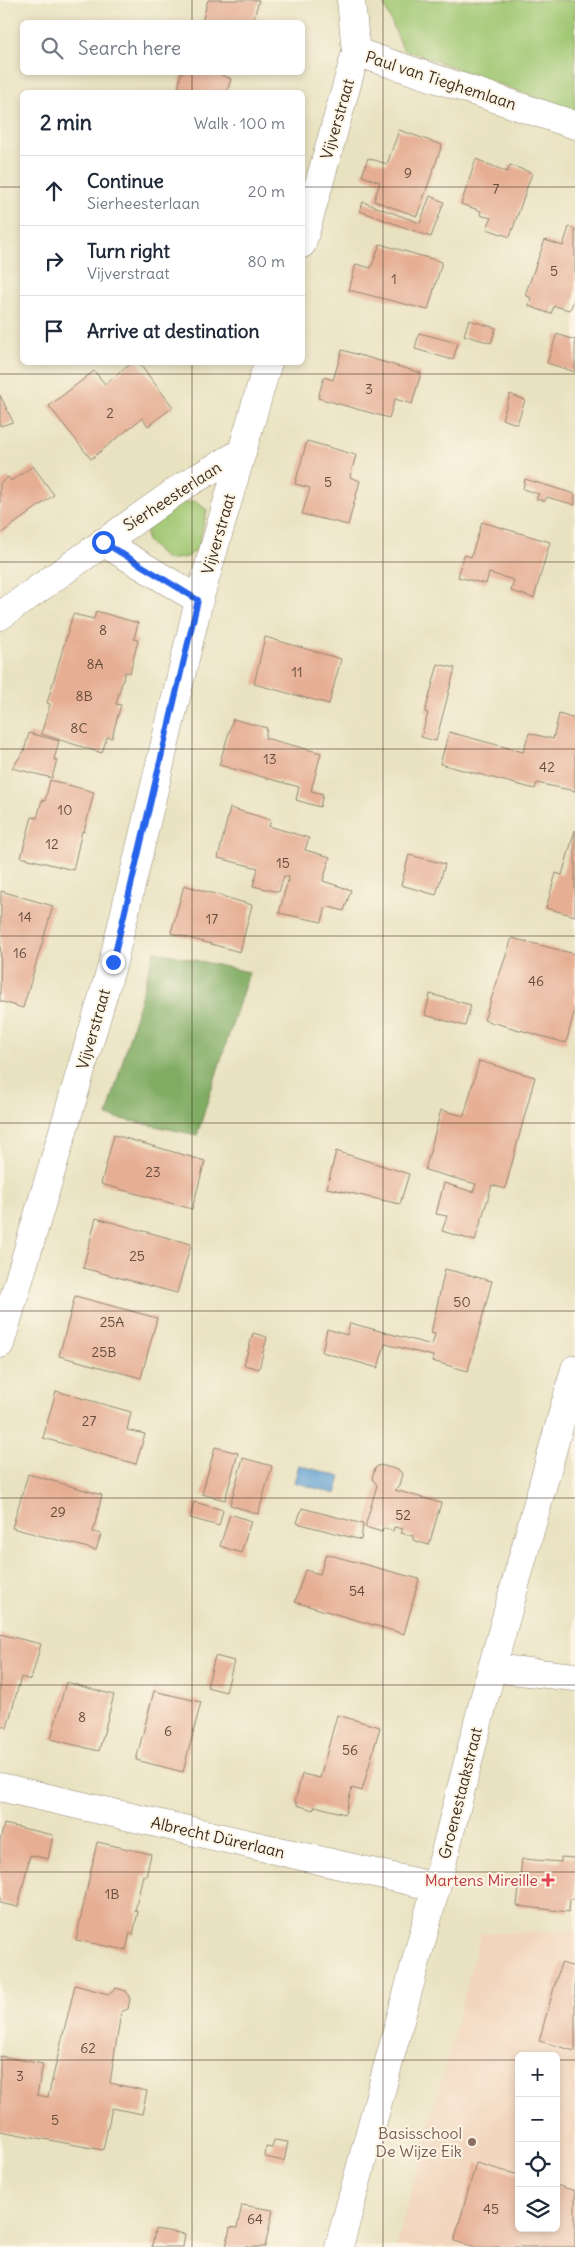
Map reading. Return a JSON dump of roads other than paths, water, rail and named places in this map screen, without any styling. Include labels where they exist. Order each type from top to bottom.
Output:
[{"type":"street","name":"Paul van Tieghemlaan","points":[[351,0],[356,52],[575,125]]},
{"type":"street","name":"Vijverstraat","points":[[305,233],[356,52]]},
{"type":"street","name":"Vijverstraat","points":[[0,1344],[113,962],[198,600],[267,365]]},
{"type":"street","name":"Sierheesterlaan","points":[[0,616],[185,485],[242,452]]},
{"type":"street","name":"Sierheesterlaan","points":[[103,542],[198,600]]},
{"type":"street","name":"Groenestaakstraat","points":[[339,2247],[436,1887],[492,1668],[575,1369]]},
{"type":"street","points":[[492,1668],[575,1677]]},
{"type":"street","name":"Albrecht Dürerlaan","points":[[0,1787],[436,1887]]},
{"type":"water","points":[[299,1465],[341,1477],[336,1494],[294,1482]]},
{"type":"place","name":"Martens Mireille","points":[[548,1880]]},
{"type":"place","name":"Basisschool De Wijze Eik","points":[[472,2142]]}]
